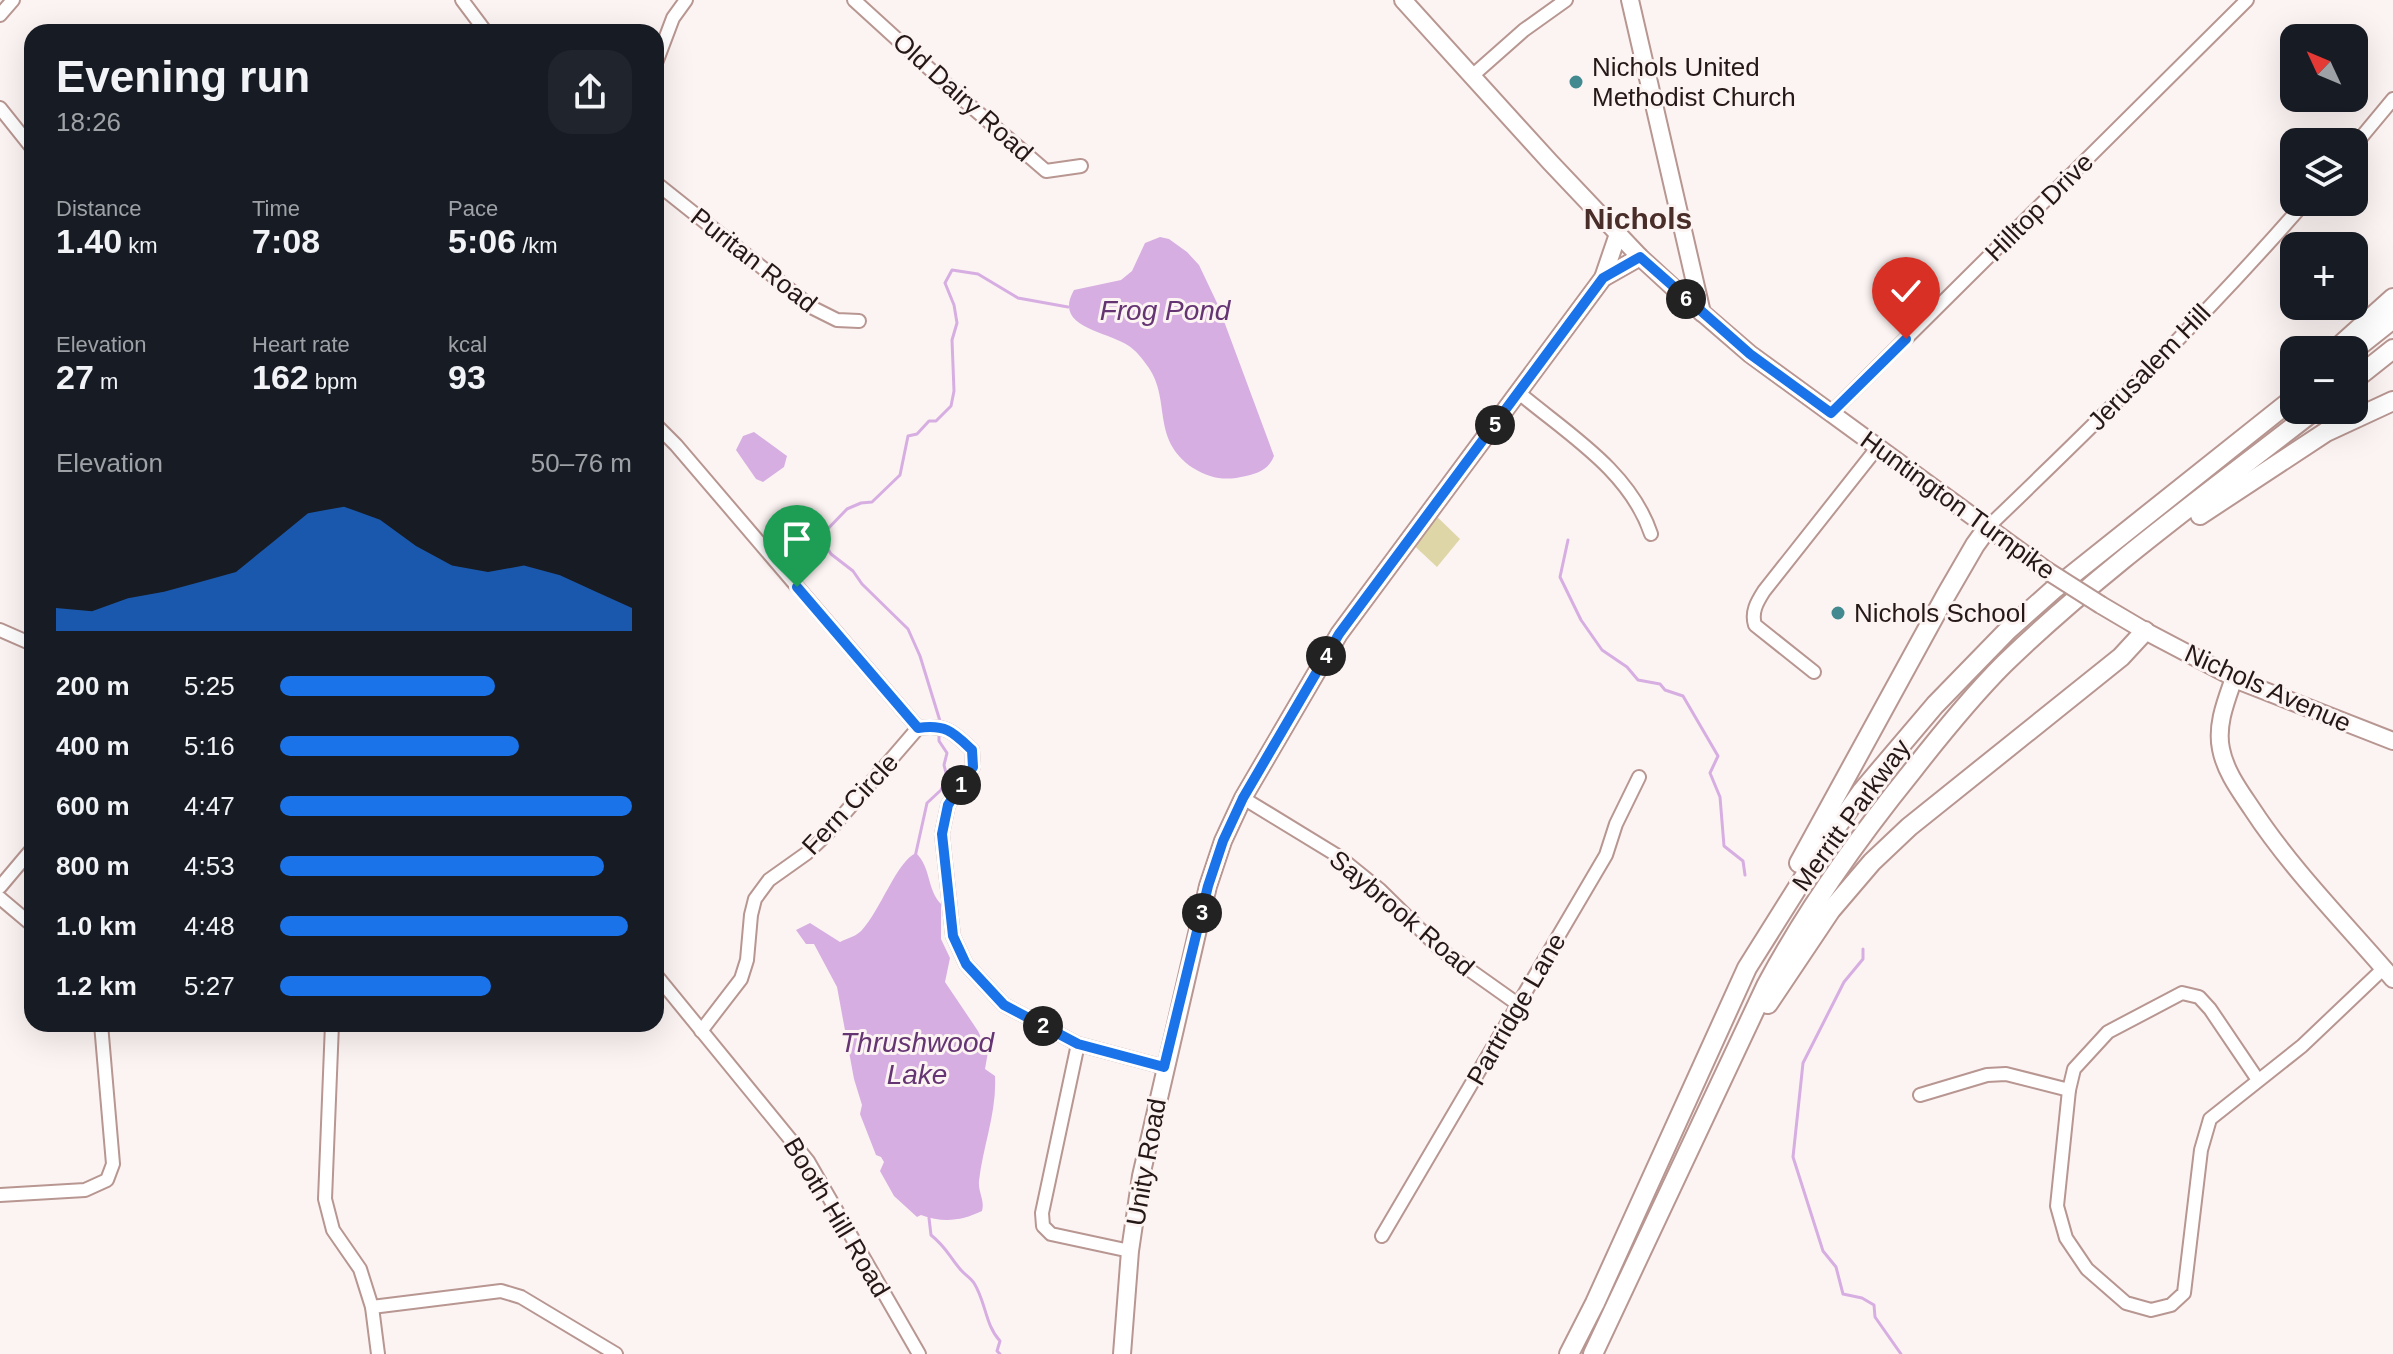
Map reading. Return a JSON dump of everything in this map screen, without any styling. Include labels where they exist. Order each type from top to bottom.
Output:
[{"type":"highway","points":[[2351,336],[2393,298]]},
{"type":"highway","points":[[2368,339],[2393,319]]},
{"type":"highway","points":[[2368,369],[2393,349]]},
{"type":"highway","points":[[2152,510],[2206,459],[2280,398]]},
{"type":"highway","points":[[2129,557],[2166,539],[2314,438],[2393,401]]},
{"type":"highway","name":"Merritt Parkway","points":[[1569,1354],[1747,968],[1828,839],[1906,737],[2008,630],[2053,590],[2280,409]]},
{"type":"highway","name":"Merritt Parkway","points":[[1593,1354],[1766,986],[1793,936],[1857,841],[1963,707],[2003,665],[2057,615],[2297,424]]},
{"type":"highway","points":[[1747,968],[1770,916],[1946,595],[1988,527]]},
{"type":"highway","points":[[1729,1068],[1823,921],[1872,862],[1909,827],[2121,657],[2145,631]]},
{"type":"main road","name":"Huntington Turnpike","points":[[1403,0],[1640,257],[1750,354],[2046,570],[2145,631]]},
{"type":"main road","points":[[1630,0],[1702,313]]},
{"type":"main road","name":"Unity Road","points":[[1122,1354],[1130,1251],[1141,1176],[1208,886],[1223,841],[1243,798],[1339,634],[1603,278],[1618,234]]},
{"type":"main road","name":"Unity Road","points":[[1603,278],[1640,257]]},
{"type":"main road","name":"Nichols Avenue","points":[[2145,631],[2234,678],[2393,741]]},
{"type":"main road","points":[[2234,678],[2222,714],[2220,731],[2227,768],[2242,796],[2274,841],[2389,974]]},
{"type":"street","points":[[0,15],[13,0]]},
{"type":"street","points":[[462,0],[480,24]]},
{"type":"street","points":[[664,42],[673,18],[686,0]]},
{"type":"street","name":"Old Dairy Road","points":[[854,0],[1046,171],[1081,166]]},
{"type":"street","points":[[1472,76],[1524,30],[1566,0]]},
{"type":"street","name":"Hilltop Drive","points":[[1831,413],[2247,0]]},
{"type":"street","points":[[2368,129],[2393,99]]},
{"type":"street","points":[[0,108],[24,138]]},
{"type":"street","name":"Puritan Road","points":[[664,189],[813,308],[837,320],[859,321]]},
{"type":"street","name":"Jerusalem Hill","points":[[1988,527],[2090,429],[2293,216]]},
{"type":"street","points":[[1519,393],[1600,460],[1627,487],[1643,511],[1651,534]]},
{"type":"street","points":[[664,433],[918,728]]},
{"type":"street","points":[[1814,672],[1764,635],[1755,625],[1755,607],[1764,591],[1877,448]]},
{"type":"street","points":[[0,630],[24,640]]},
{"type":"street","name":"Fern Circle","points":[[701,1031],[741,979],[747,960],[755,899],[769,880],[825,836],[918,728],[934,726],[951,730],[972,750],[973,767],[948,805],[942,834],[953,936],[966,964],[1004,1005],[1078,1044],[1164,1067]]},
{"type":"street","name":"Partridge Lane","points":[[1382,1236],[1606,855],[1616,824],[1639,777]]},
{"type":"street","name":"Saybrook Road","points":[[1243,798],[1338,856],[1380,890],[1440,949],[1519,1005]]},
{"type":"street","points":[[0,887],[24,858]]},
{"type":"street","points":[[0,898],[24,918]]},
{"type":"street","points":[[2258,1080],[2210,1009],[2199,997],[2182,993],[2108,1032],[2074,1069],[2057,1206],[2066,1238],[2087,1269],[2126,1303],[2151,1310],[2171,1305],[2184,1293],[2201,1150],[2210,1119],[2389,974]]},
{"type":"street","name":"Booth Hill Road","points":[[664,985],[808,1161],[919,1354]]},
{"type":"street","points":[[0,1195],[85,1190],[107,1180],[113,1164],[102,1032]]},
{"type":"street","points":[[332,1032],[325,1199],[333,1230],[360,1269],[372,1307],[378,1354]]},
{"type":"street","points":[[1078,1044],[1042,1213],[1043,1226],[1051,1234],[1130,1251]]},
{"type":"street","points":[[1920,1095],[1987,1075],[2006,1074],[2069,1090]]},
{"type":"street","points":[[372,1307],[501,1291],[521,1297],[616,1354]]},
{"type":"shaded area","points":[[1429,509],[1460,539],[1437,567],[1406,538]]},
{"type":"water","name":"Frog Pond","points":[[1160,237],[1169,239],[1199,265],[1218,305],[1274,456],[1259,472],[1225,479],[1193,468],[1171,444],[1159,390],[1142,359],[1129,346],[1085,327],[1070,313],[1069,303],[1074,290],[1121,280],[1132,271],[1145,243]]},
{"type":"water","points":[[754,432],[787,456],[784,467],[763,482],[756,479],[736,450],[743,436]]},
{"type":"water","name":"Thrushwood Lake","points":[[916,853],[941,904],[941,939],[950,958],[945,982],[978,1031],[988,1052],[985,1069],[995,1076],[994,1103],[979,1181],[982,1211],[952,1220],[917,1217],[894,1196],[880,1171],[884,1162],[876,1155],[860,1114],[862,1105],[854,1079],[837,987],[814,944],[806,944],[796,930],[810,923],[840,942],[858,934],[869,922],[902,866]]},
{"type":"waterway","points":[[940,721],[920,656],[908,629],[862,584],[853,571],[831,554],[820,537],[847,509],[872,502],[900,475],[908,436],[917,434],[929,421],[936,421],[951,406],[954,391],[952,340],[957,323],[945,283],[952,270],[978,274],[1018,298],[1068,307]]},
{"type":"waterway","points":[[1568,540],[1560,577],[1581,620],[1602,650],[1627,667],[1638,680],[1660,684],[1665,690],[1683,696],[1718,756],[1710,773],[1720,797],[1724,846],[1743,861],[1745,875]]},
{"type":"waterway","points":[[915,857],[927,803],[941,790],[947,777],[944,765],[947,753],[939,741],[939,733]]},
{"type":"waterway","points":[[1863,949],[1863,959],[1844,982],[1803,1063],[1793,1157],[1823,1251],[1836,1267],[1843,1294],[1862,1298],[1874,1305],[1875,1317],[1901,1354]]},
{"type":"waterway","points":[[929,1218],[931,1235],[978,1290],[991,1328],[1000,1341],[997,1351],[1000,1354]]},
{"type":"place","name":"Nichols United Methodist Church","points":[[1576,82]]},
{"type":"place","name":"Nichols School","points":[[1838,613]]},
{"type":"district","name":"Nichols","points":[[1638,219]]},
{"type":"route","points":[[797,587],[918,728],[934,726],[951,730],[972,750],[973,767],[948,805],[942,834],[953,936],[966,964],[1004,1005],[1078,1044],[1164,1067],[1208,886],[1223,841],[1243,798],[1339,634],[1603,278],[1640,257],[1750,354],[1831,413],[1906,339]]}]
